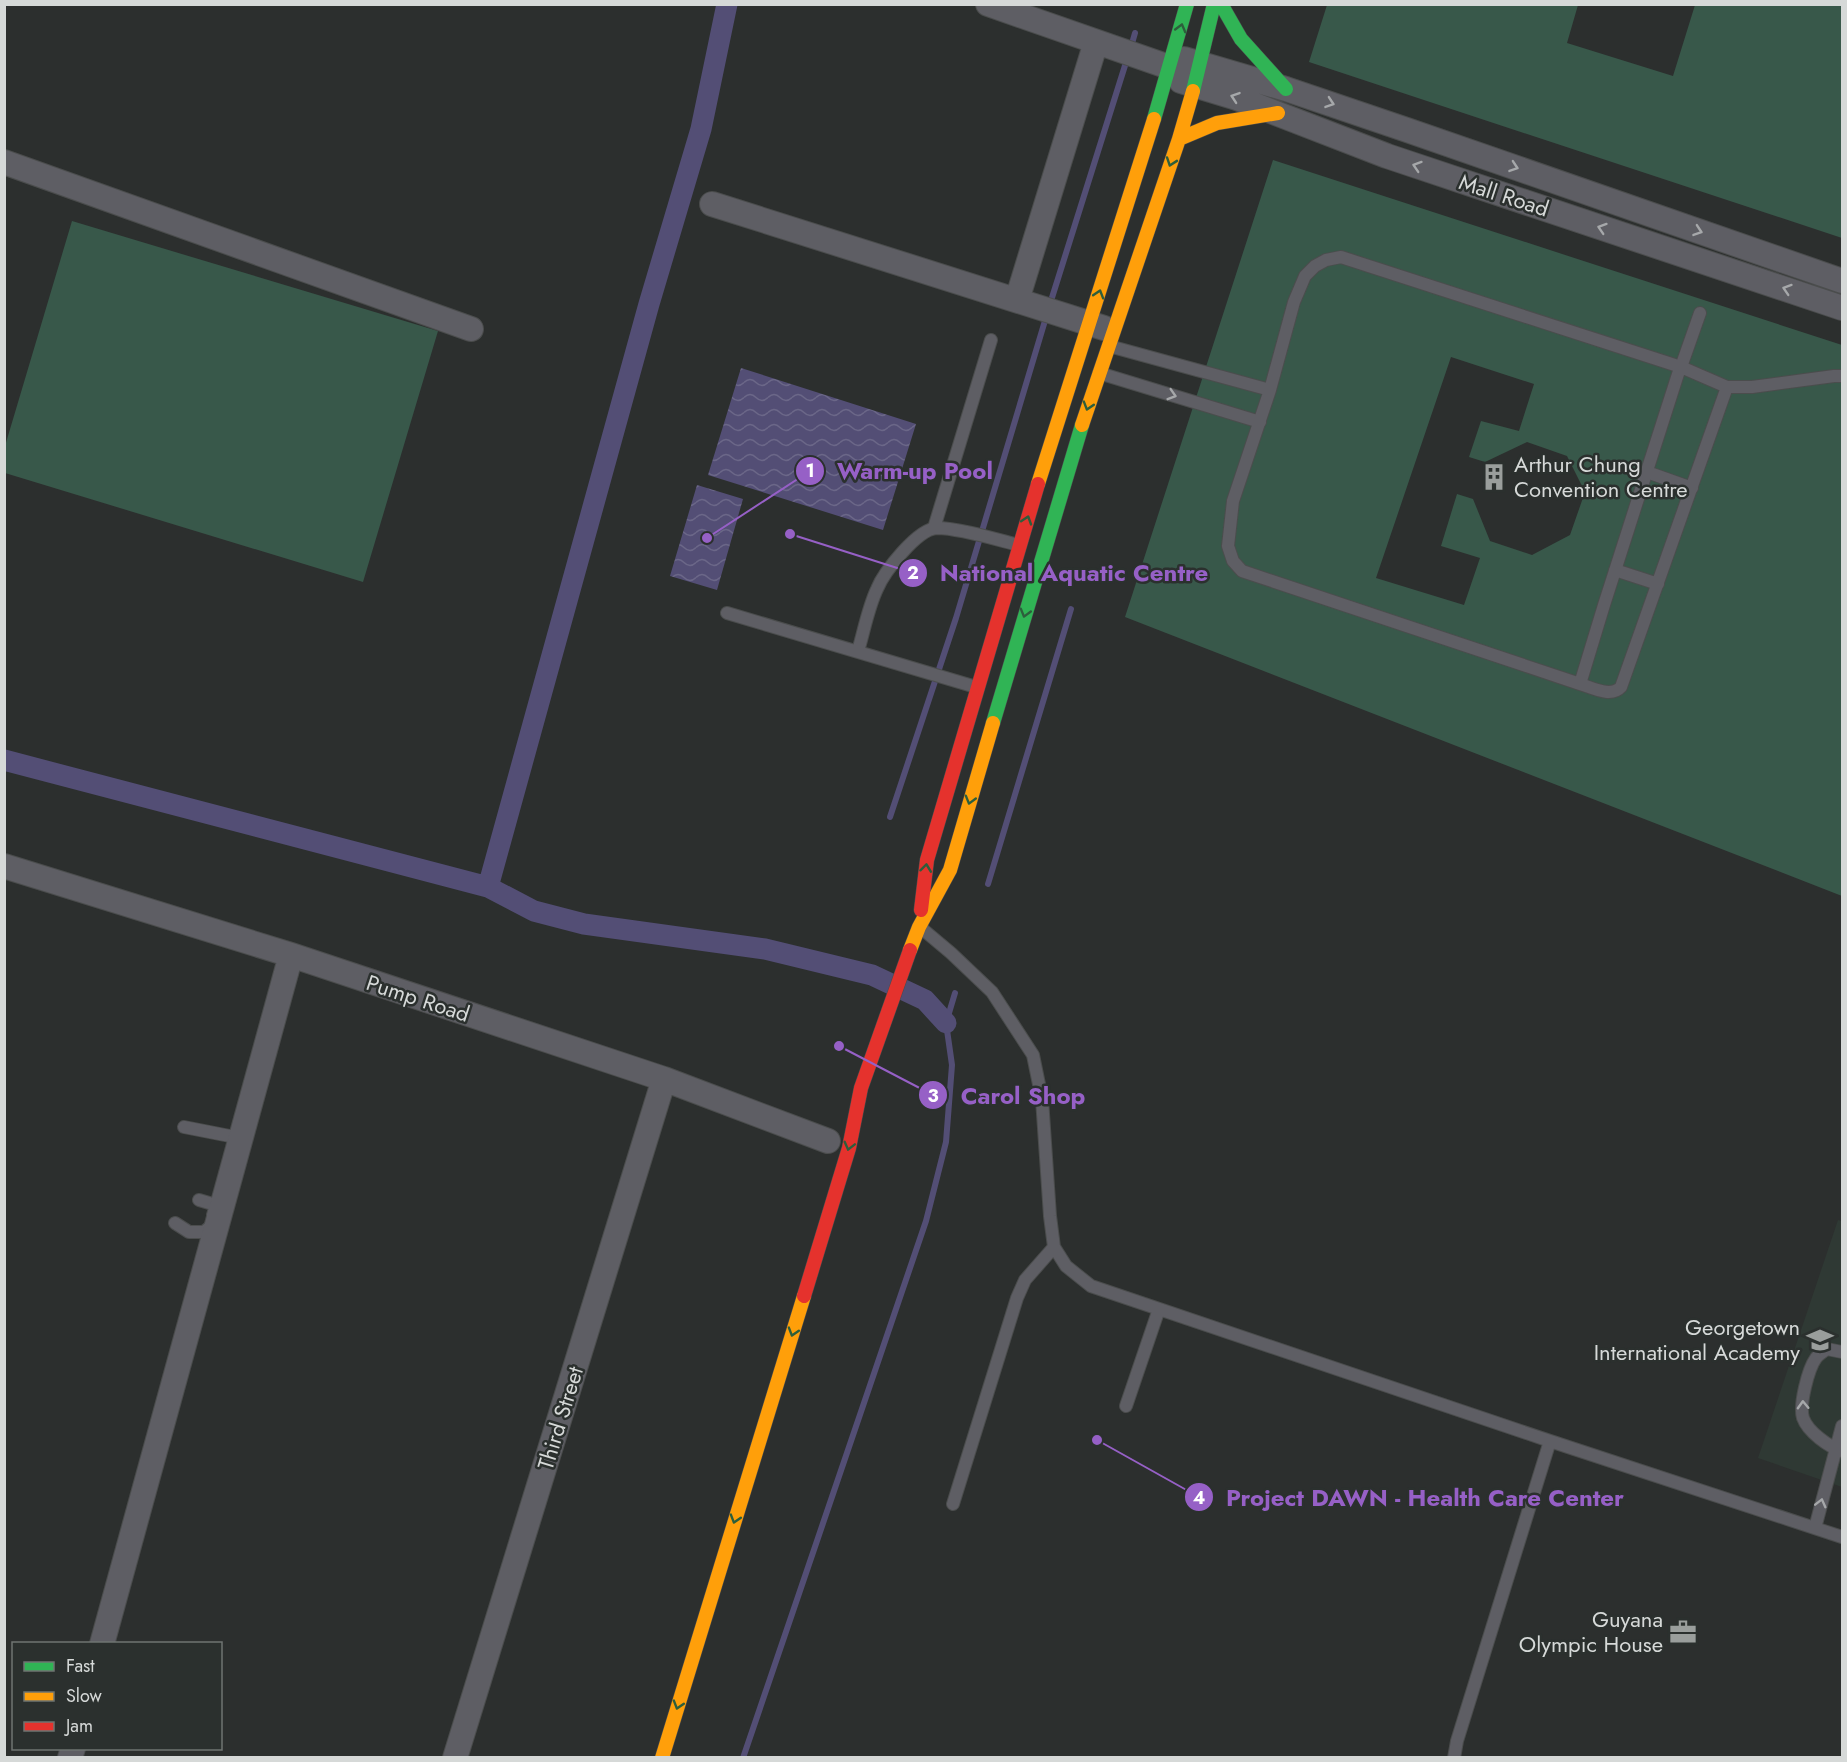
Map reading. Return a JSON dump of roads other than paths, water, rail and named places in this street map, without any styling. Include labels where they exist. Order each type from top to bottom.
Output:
[{"type":"main road","points":[[919,927],[927,860],[1017,544],[1076,365],[1082,326],[1187,4]]},
{"type":"main road","points":[[662,1758],[849,1148],[863,1082],[919,927],[950,870],[1043,550],[1098,373],[1179,139],[1198,74],[1214,4]]},
{"type":"main road","points":[[1221,4],[1229,24],[1243,43],[1286,89]]},
{"type":"main road","points":[[1179,139],[1217,123],[1278,113]]},
{"type":"main road","points":[[831,1137],[863,1082]]},
{"type":"street","name":"Mall Road","points":[[988,4],[1167,66],[1198,74],[1286,89],[1842,281]]},
{"type":"street","points":[[1017,300],[1100,44]]},
{"type":"street","name":"Mall Road","points":[[1198,74],[1278,113],[1387,156],[1842,308]]},
{"type":"street","points":[[4,162],[471,328]]},
{"type":"street","points":[[711,204],[1017,300],[1111,338]]},
{"type":"street","name":"Pump Road","points":[[4,866],[291,955],[831,1137]]},
{"type":"street","points":[[103,1642],[213,1228],[291,955]]},
{"type":"street","name":"Third Street","points":[[455,1758],[664,1079]]},
{"type":"lane","points":[[1727,387],[1621,687],[1617,691],[1610,692],[1580,684],[1242,571],[1233,561],[1228,546],[1233,501],[1270,390],[1294,302],[1305,276],[1315,266],[1326,260],[1341,257],[1681,367],[1727,387],[1752,387],[1842,376]]},
{"type":"lane","points":[[1580,684],[1700,313]]},
{"type":"lane","points":[[1111,338],[1270,390]]},
{"type":"lane","points":[[934,528],[991,340]]},
{"type":"lane","points":[[1076,365],[1260,422]]},
{"type":"lane","points":[[1647,472],[1692,488]]},
{"type":"lane","points":[[858,651],[877,588],[892,564],[916,538],[934,528],[1017,544]]},
{"type":"lane","points":[[1615,570],[1658,584]]},
{"type":"lane","points":[[727,613],[978,687]]},
{"type":"lane","points":[[919,927],[951,953],[992,992],[1033,1055],[1042,1099],[1054,1246],[1066,1266],[1091,1286],[1842,1537]]},
{"type":"lane","points":[[184,1127],[240,1138]]},
{"type":"lane","points":[[176,1223],[189,1232],[204,1232],[213,1228],[216,1205],[199,1200]]},
{"type":"lane","points":[[953,1504],[1017,1298],[1025,1280],[1054,1246]]},
{"type":"lane","points":[[1126,1406],[1159,1309]]},
{"type":"lane","points":[[1839,1450],[1812,1431],[1803,1418],[1802,1394],[1816,1358],[1827,1349],[1842,1352]]},
{"type":"lane","points":[[1815,1528],[1839,1450],[1842,1426]]},
{"type":"lane","points":[[1454,1758],[1457,1741],[1550,1441]]},
{"type":"water","points":[[741,368],[916,424],[883,530],[708,475]]},
{"type":"water","points":[[697,485],[743,499],[717,590],[670,576]]},
{"type":"waterway","points":[[488,887],[649,304],[701,129],[727,4]]},
{"type":"waterway","points":[[1131,47],[1135,33]]},
{"type":"waterway","points":[[1050,304],[1128,56]]},
{"type":"waterway","points":[[890,817],[956,618],[1047,314]]},
{"type":"waterway","points":[[988,884],[1071,609]]},
{"type":"waterway","points":[[4,760],[488,887],[534,911],[584,924],[765,949],[872,975],[925,1000],[946,1023]]},
{"type":"waterway","points":[[743,1758],[926,1221],[946,1142],[952,1065],[946,1023],[955,993]]},
{"type":"place","name":"Arthur Chung Convention Centre","points":[[1494,477]]},
{"type":"place","name":"National Aquatic Centre","points":[[790,534]]},
{"type":"place","name":"Warm-up Pool","points":[[707,538]]},
{"type":"place","name":"Carol Shop","points":[[839,1046]]},
{"type":"place","name":"Georgetown International Academy","points":[[1820,1340]]},
{"type":"place","name":"Project DAWN - Health Care Center","points":[[1097,1440]]},
{"type":"place","name":"Guyana Olympic House","points":[[1683,1632]]}]
